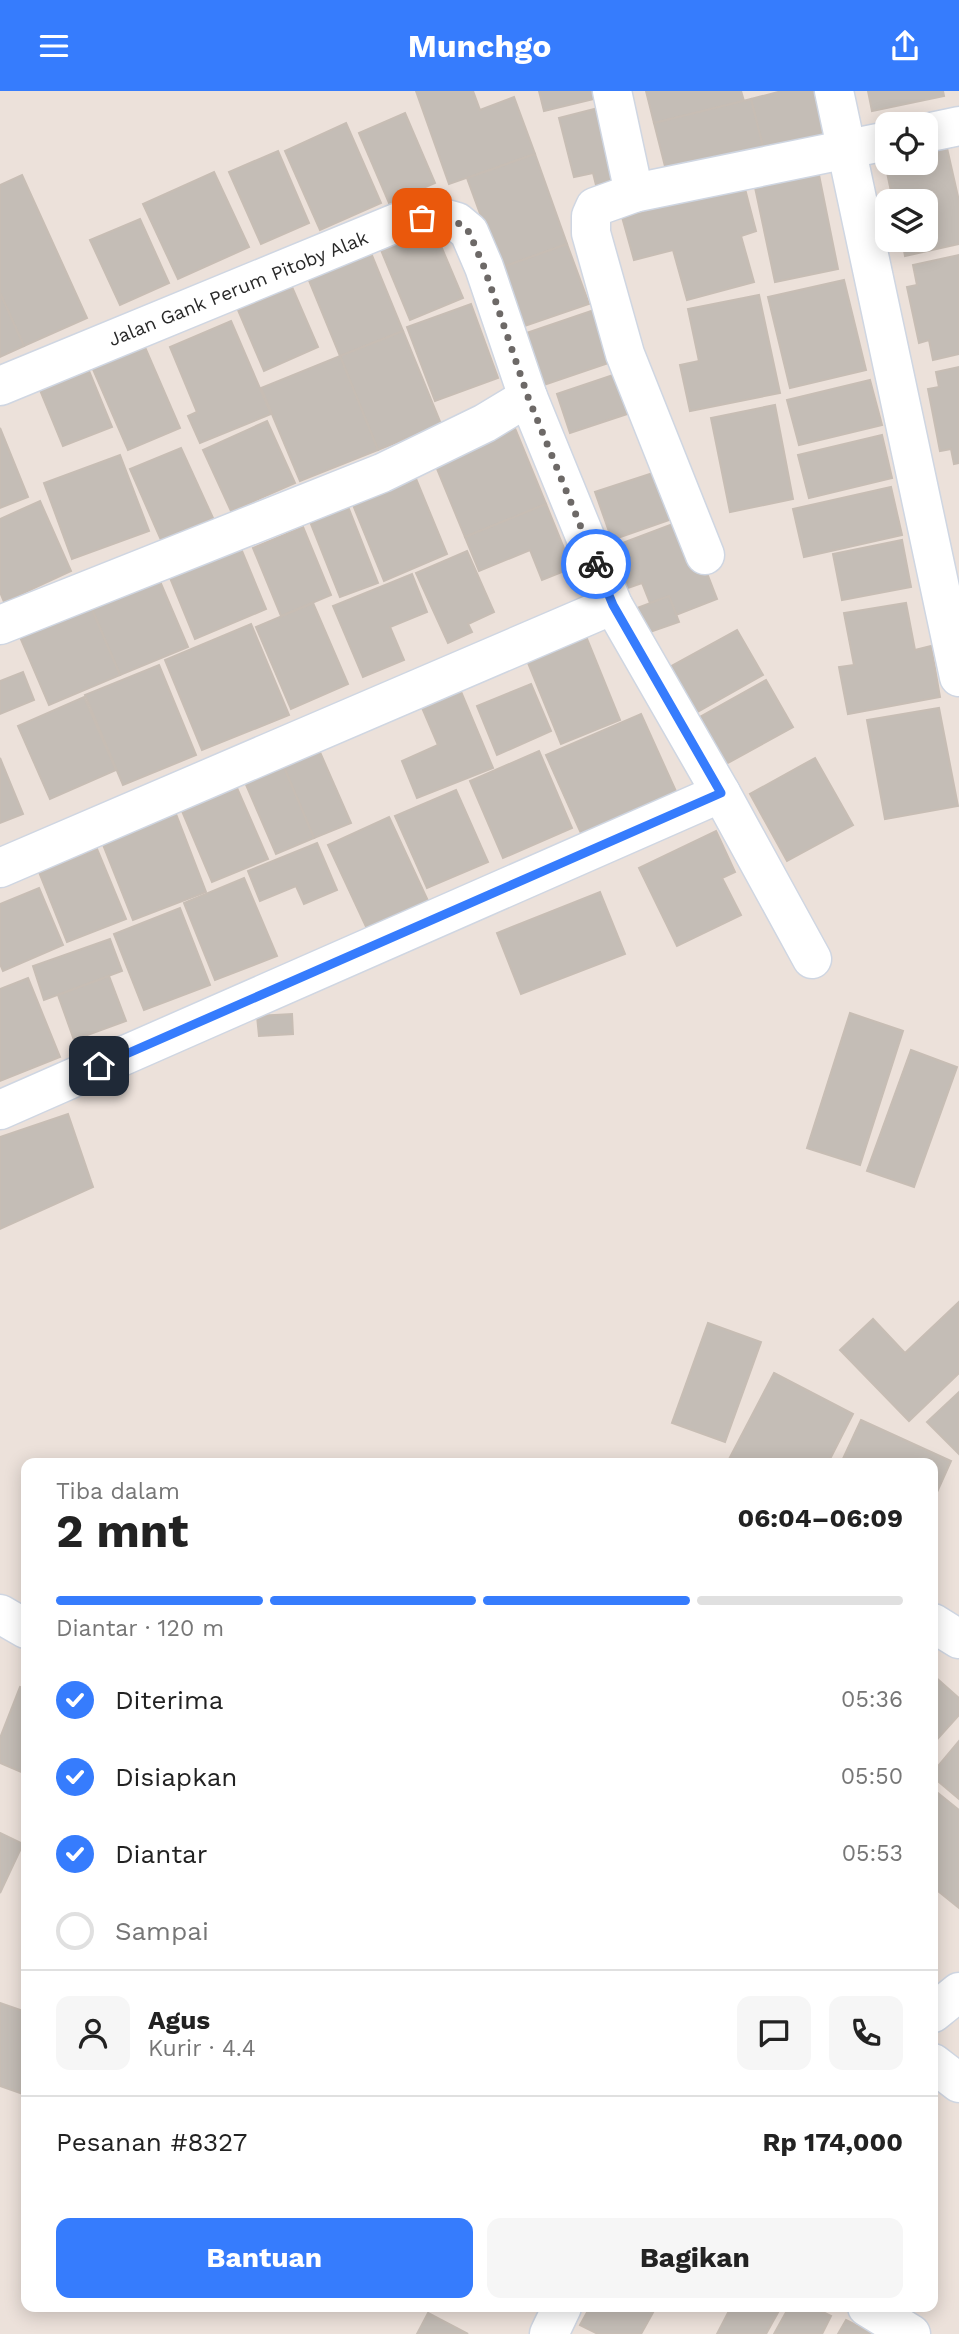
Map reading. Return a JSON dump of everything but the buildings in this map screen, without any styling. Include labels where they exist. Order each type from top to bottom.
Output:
[{"type":"street","points":[[612,91],[634,193]]},
{"type":"street","points":[[834,91],[959,677]]},
{"type":"street","points":[[938,130],[959,126]]},
{"type":"street","points":[[705,555],[625,354],[591,233],[595,207],[634,193],[875,144]]},
{"type":"street","name":"Jalan Gank Perum Pitoby Alak","points":[[0,386],[397,223],[422,218],[443,218],[457,222],[469,232],[484,267],[528,397],[613,605],[812,959]]},
{"type":"street","points":[[0,625],[382,473],[485,423],[528,397]]},
{"type":"street","points":[[0,868],[613,605]]},
{"type":"street","points":[[0,1110],[721,793]]},
{"type":"street","points":[[0,1614],[21,1626]]},
{"type":"street","points":[[938,1626],[959,1639]]},
{"type":"street","points":[[938,2009],[959,1992]]},
{"type":"street","points":[[938,2067],[959,2083]]},
{"type":"street","points":[[549,2334],[560,2312]]},
{"type":"street","points":[[875,2312],[911,2334]]},
{"type":"way so far","points":[[422,218],[443,218],[457,222],[469,232],[484,267],[528,397],[596,564]]},
{"type":"route","points":[[99,1066],[721,793],[613,605],[596,564]]}]
